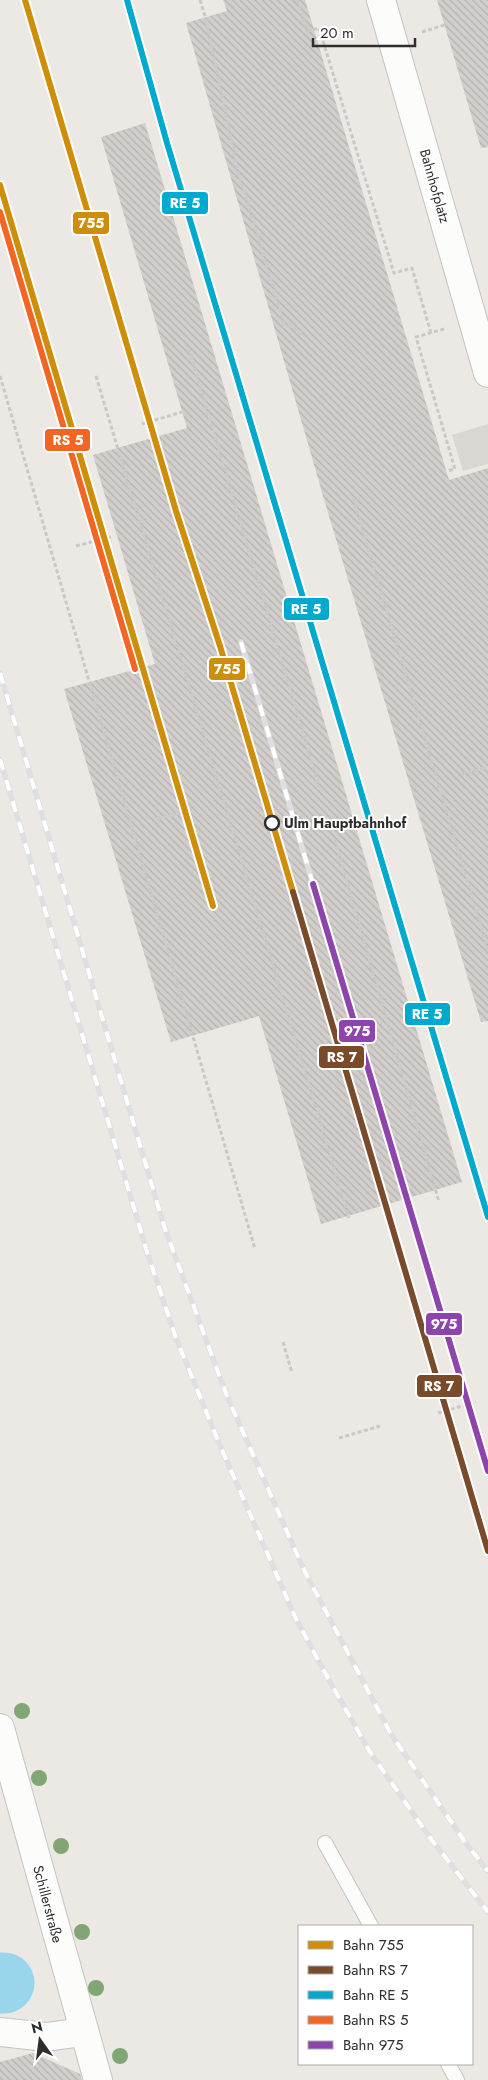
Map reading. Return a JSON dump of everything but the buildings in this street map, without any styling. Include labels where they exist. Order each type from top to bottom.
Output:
[{"type":"street","name":"Bahnhofplatz","points":[[381,0],[488,373]]},
{"type":"street","name":"Schillerstraße","points":[[0,1728],[83,2032],[98,2080]]},
{"type":"street","points":[[0,2032],[46,2037],[83,2032]]},
{"type":"lane","points":[[324,1843],[370,1925]]},
{"type":"lane","points":[[449,2065],[457,2080]]},
{"type":"path","points":[[200,0],[238,172],[284,322],[302,333]]},
{"type":"path","points":[[297,0],[307,31],[319,28],[394,273],[412,268],[431,333]]},
{"type":"path","points":[[447,471],[455,469],[416,337],[473,320]]},
{"type":"path","points":[[189,349],[319,787]]},
{"type":"path","points":[[0,376],[255,1249]]},
{"type":"path","points":[[96,376],[349,1218]]},
{"type":"path","points":[[142,424],[182,412]]},
{"type":"path","points":[[352,498],[488,950]]},
{"type":"path","points":[[76,546],[111,537]]},
{"type":"path","points":[[462,774],[484,768]]},
{"type":"path","points":[[158,819],[192,810]]},
{"type":"path","points":[[335,840],[439,1202]]},
{"type":"path","points":[[283,1342],[292,1373]]},
{"type":"path","points":[[438,1413],[476,1402]]},
{"type":"path","points":[[339,1438],[380,1426]]},
{"type":"shaded area","points":[[488,424],[488,464],[463,471],[452,435]]},
{"type":"railway","points":[[241,642],[313,884]]},
{"type":"railway","points":[[0,673],[164,1226],[227,1396],[304,1570],[391,1734],[465,1842],[488,1871]]},
{"type":"railway","points":[[0,759],[147,1252],[176,1338],[219,1443],[296,1619],[370,1752],[431,1839],[488,1912]]},
{"type":"rail line","name":"755","points":[[25,0],[176,511],[220,646],[293,892]]},
{"type":"rail line","name":"755","points":[[0,185],[213,906]]},
{"type":"rail line","name":"975","points":[[313,884],[488,1471]]},
{"type":"transit line","points":[[127,0],[167,143],[488,1217]]},
{"type":"transit line","points":[[0,212],[135,669]]},
{"type":"transit line","points":[[293,892],[488,1551]]},
{"type":"place","name":"Ulm Hauptbahnhof","points":[[272,823]]}]
